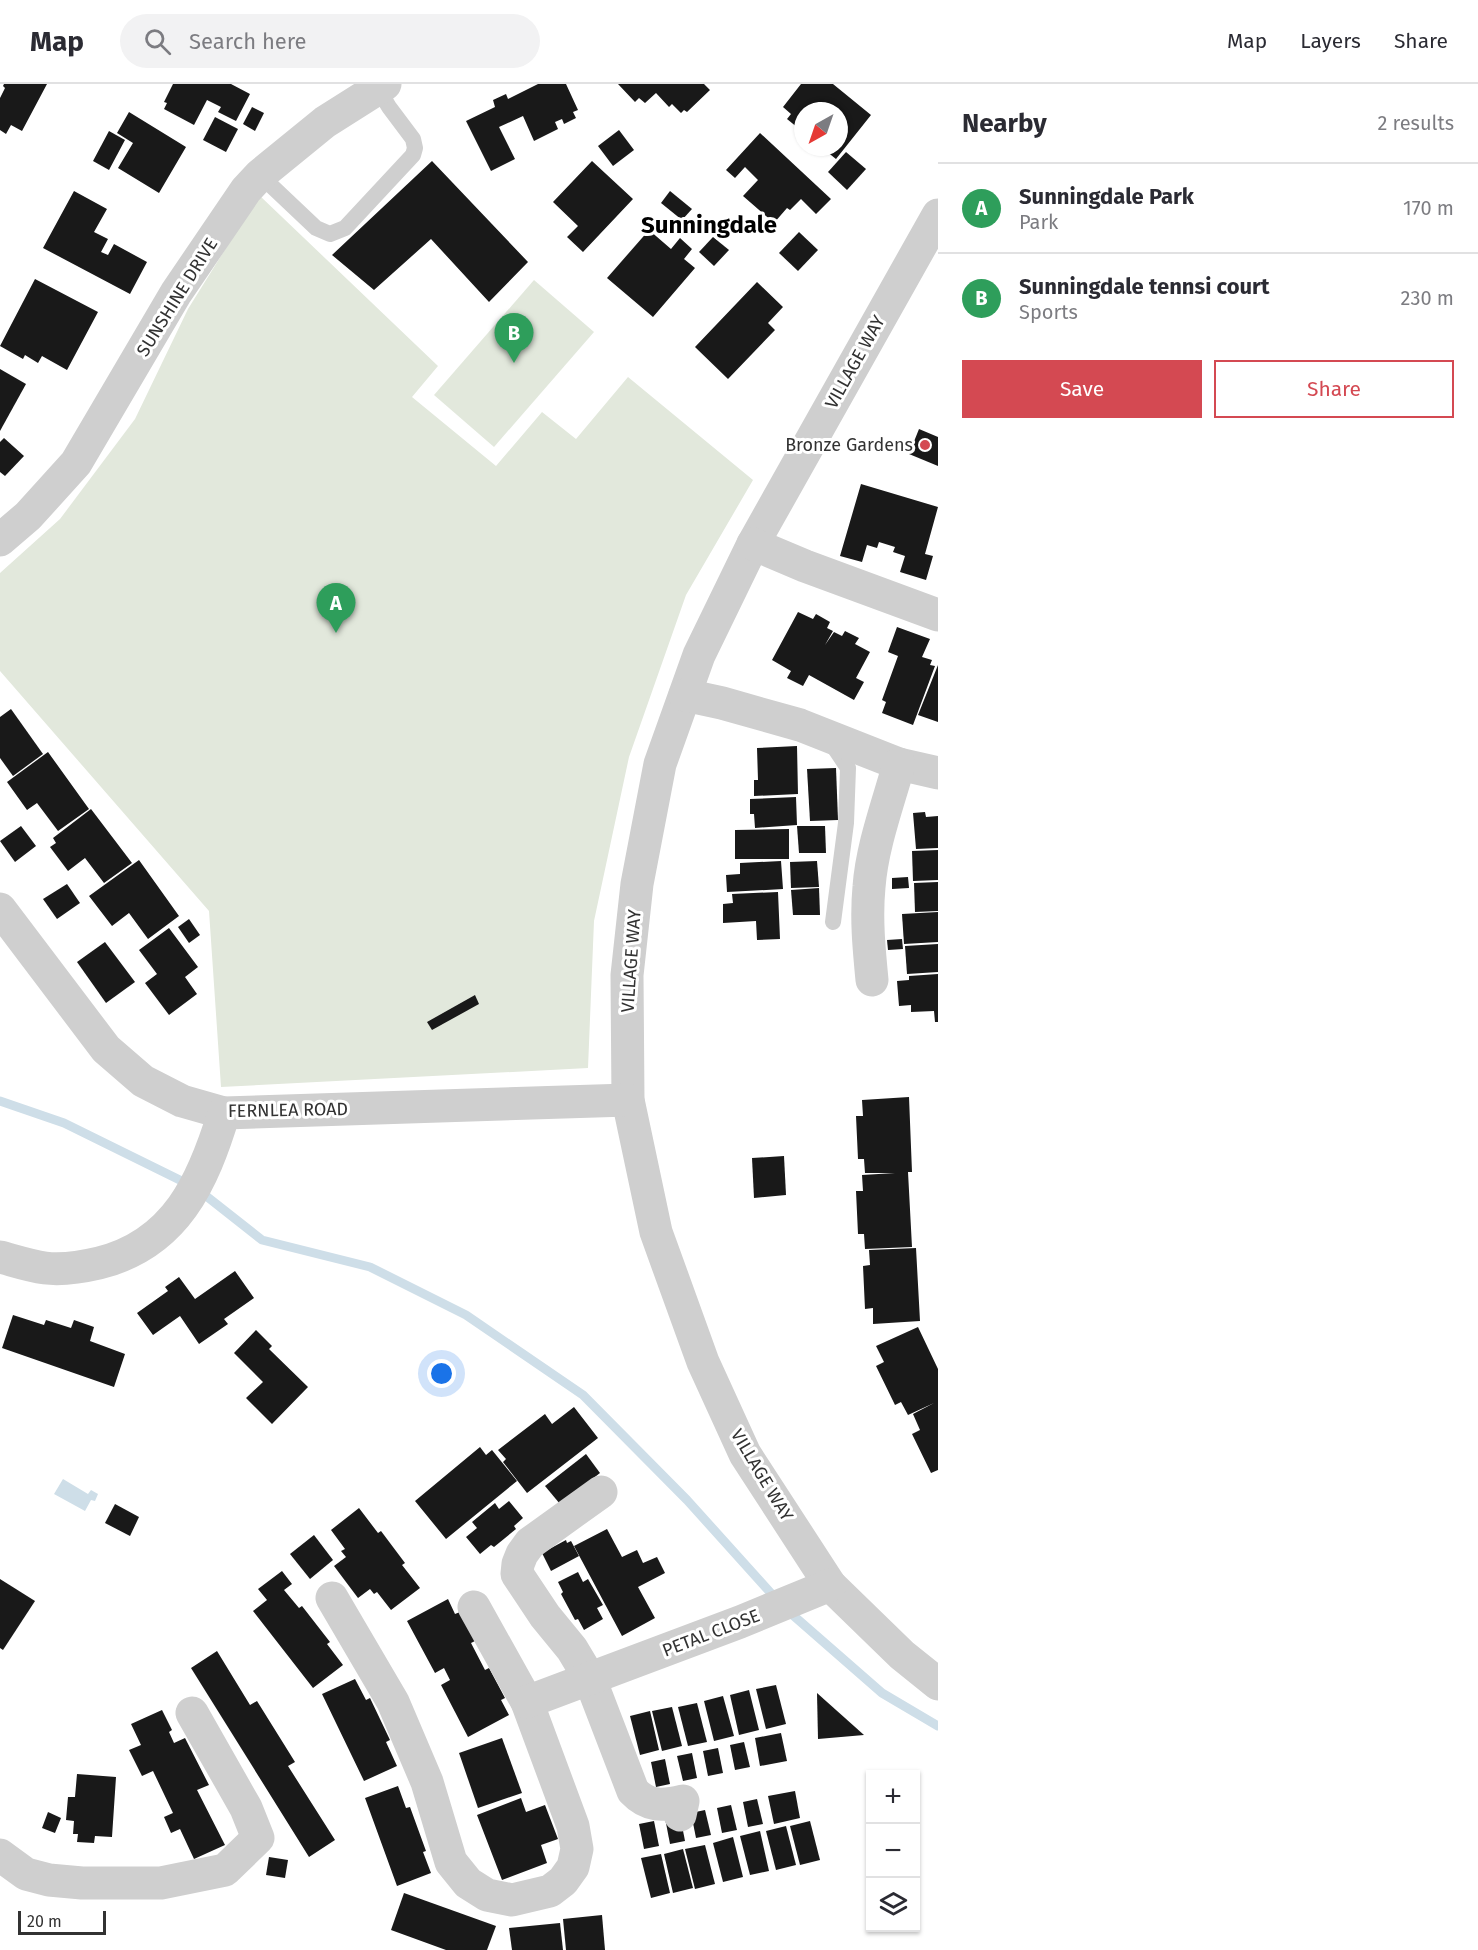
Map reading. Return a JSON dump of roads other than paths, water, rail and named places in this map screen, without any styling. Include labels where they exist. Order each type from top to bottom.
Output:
[{"type":"street","name":"SUNSHINE DRIVE","points":[[0,540],[28,516],[76,463],[176,293],[246,190],[260,175],[325,122],[381,86]]},
{"type":"street","name":"VILLAGE WAY","points":[[938,215],[753,544],[699,655],[660,764],[637,884],[627,975],[628,1100],[656,1232],[703,1362],[745,1454],[830,1585],[902,1655],[938,1684]]},
{"type":"street","points":[[753,544],[805,566],[938,615]]},
{"type":"street","points":[[685,695],[758,712],[826,735],[899,764],[938,773]]},
{"type":"street","points":[[872,980],[867,927],[869,885],[876,849],[899,764]]},
{"type":"street","name":"FERNLEA ROAD","points":[[0,909],[106,1049],[143,1081],[182,1101],[224,1113],[628,1100]]},
{"type":"street","points":[[0,1257],[45,1268],[85,1267],[120,1258],[152,1240],[177,1215],[196,1188],[213,1149],[224,1113]]},
{"type":"street","points":[[600,1492],[530,1543],[522,1554],[517,1574],[545,1616],[572,1649],[590,1679],[633,1791],[642,1800],[652,1804],[665,1805],[682,1801],[680,1815]]},
{"type":"street","name":"PETAL CLOSE","points":[[527,1702],[740,1622],[830,1585]]},
{"type":"street","points":[[333,1598],[393,1702],[427,1782],[451,1862],[468,1883],[487,1895],[512,1900],[550,1891],[563,1881],[573,1867],[577,1848],[573,1826],[527,1702],[474,1607]]},
{"type":"street","points":[[0,1855],[26,1874],[49,1880],[161,1882],[225,1870],[258,1838],[246,1808],[192,1713]]},
{"type":"lane","points":[[260,175],[316,228],[330,234],[345,228],[413,155],[415,148],[413,139],[389,106],[381,86]]},
{"type":"lane","points":[[826,735],[848,768],[846,823],[833,922]]},
{"type":"waterway","points":[[0,1101],[64,1123],[196,1188],[262,1240],[370,1267],[466,1315],[583,1395],[687,1500],[778,1601]]},
{"type":"waterway","points":[[787,1610],[882,1693],[938,1726]]},
{"type":"place","name":"Sunningdale tennsi court","points":[[514,363]]},
{"type":"place","name":"Bronze Gardens","points":[[925,445]]},
{"type":"place","name":"Sunningdale Park","points":[[336,633]]},
{"type":"district","name":"Sunningdale","points":[[709,225]]}]
